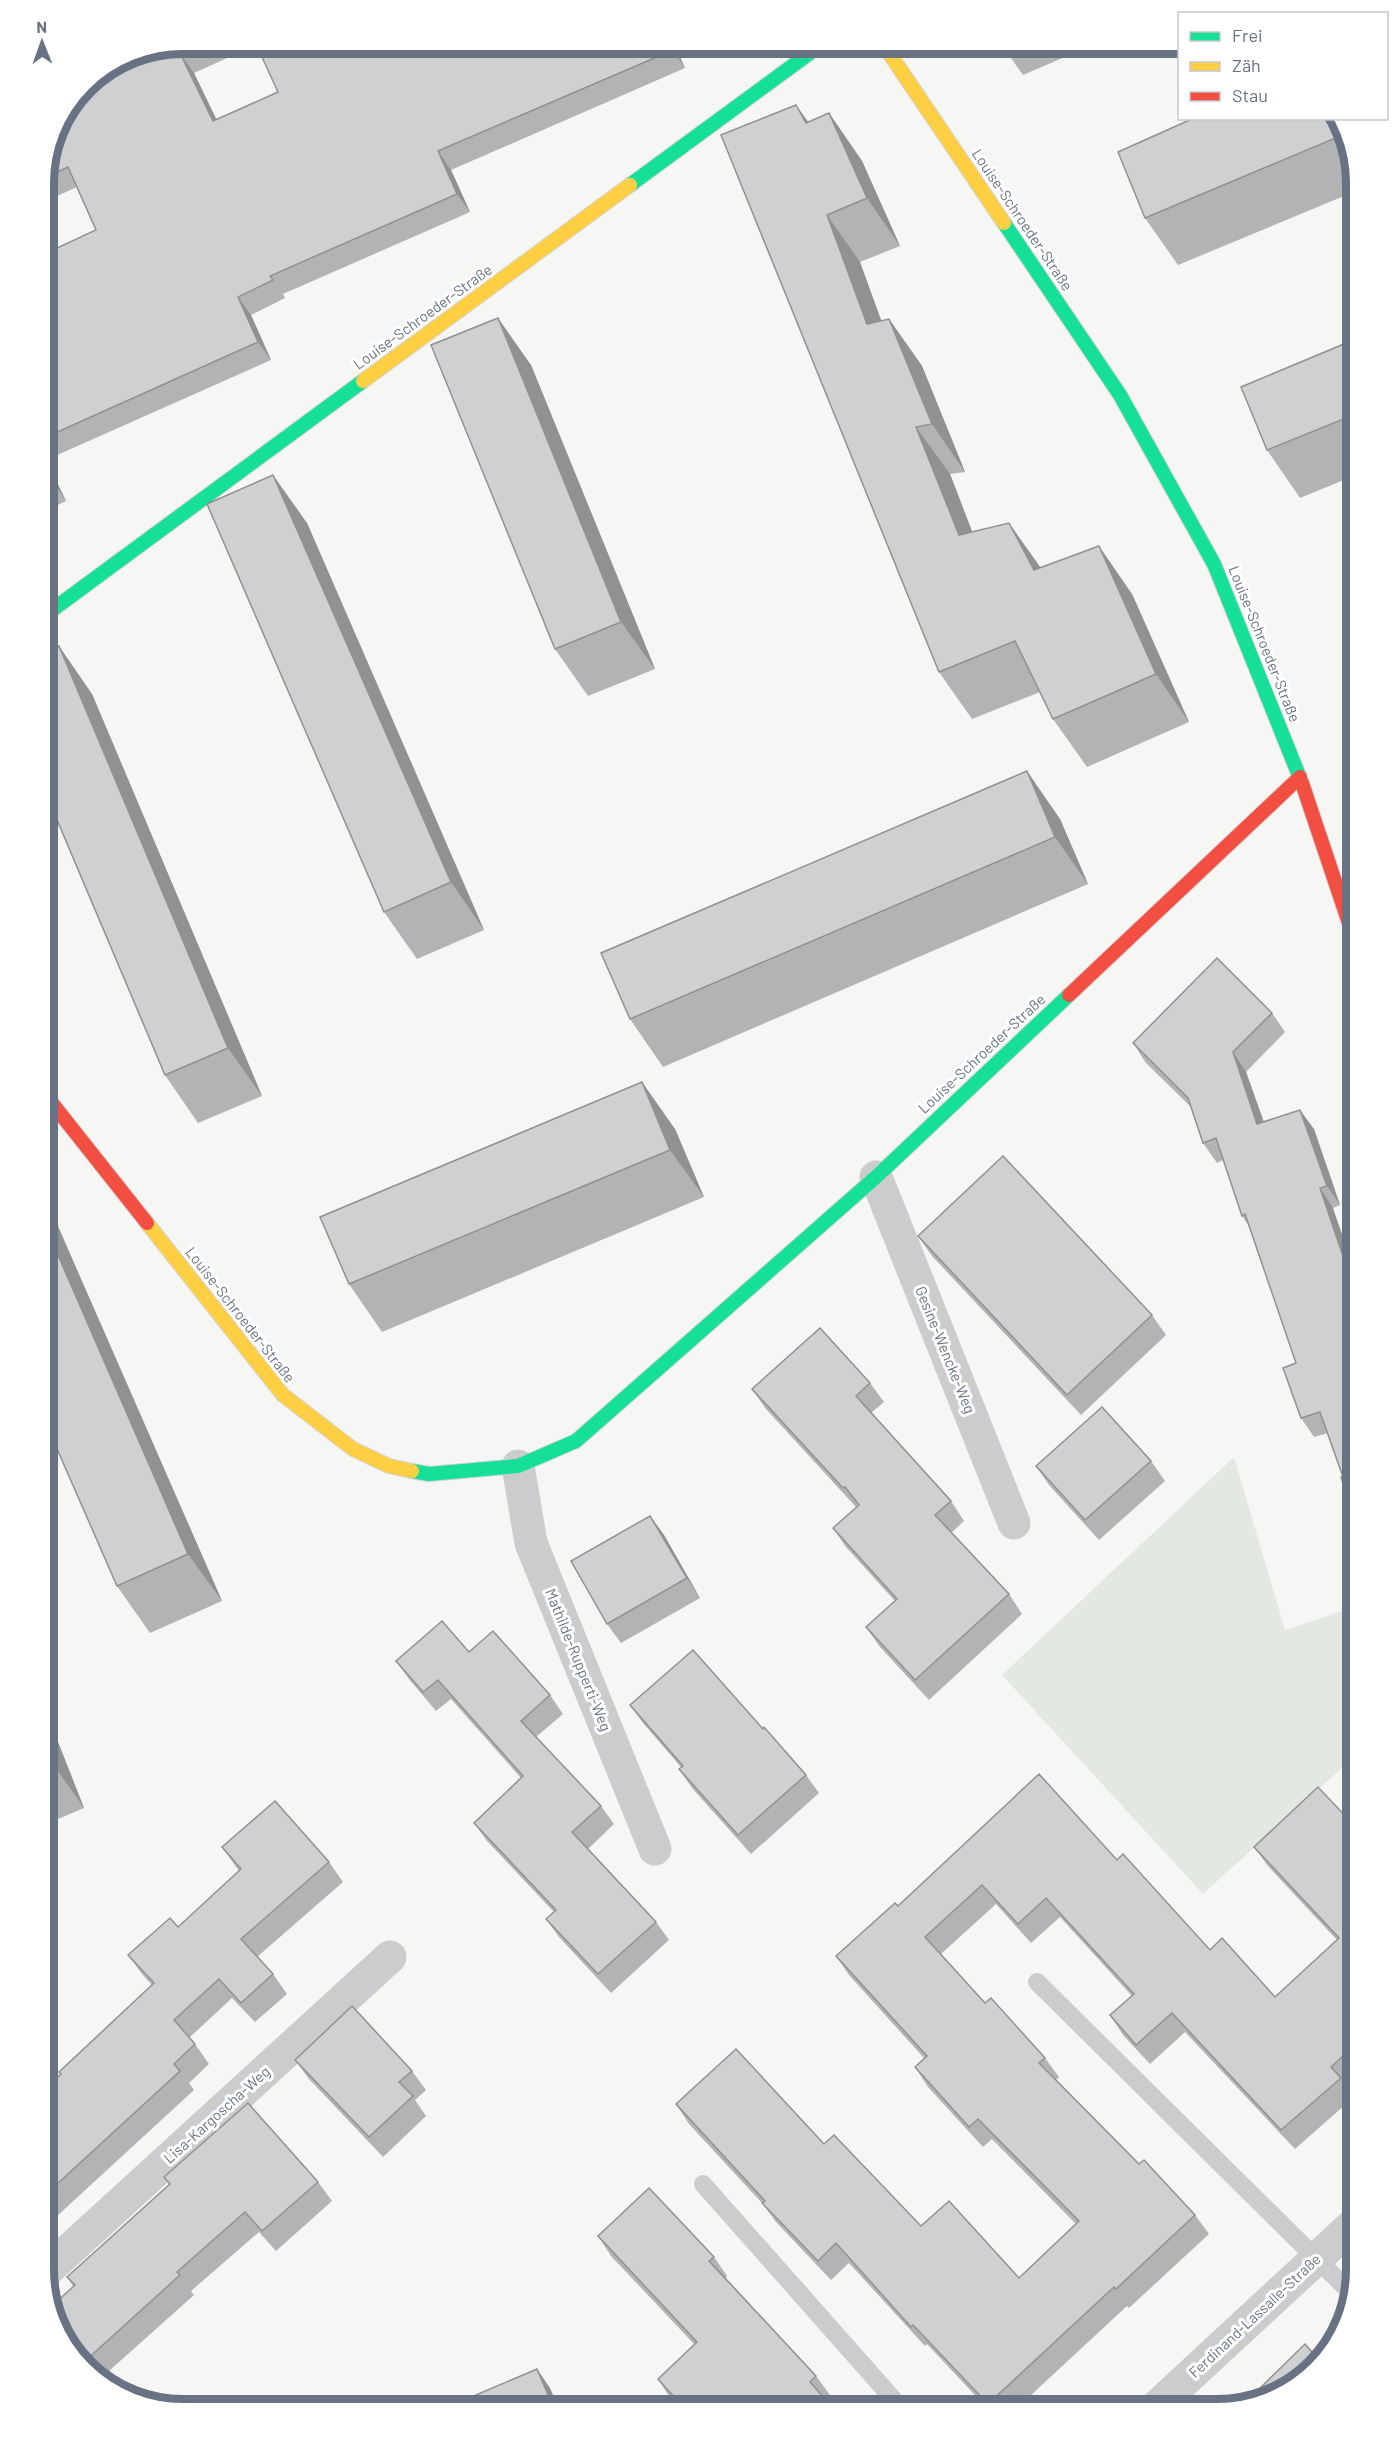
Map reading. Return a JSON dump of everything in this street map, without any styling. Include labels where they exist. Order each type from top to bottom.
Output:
[{"type":"street","name":"Louise-Schroeder-Straße","points":[[54,609],[808,54]]},
{"type":"street","name":"Louise-Schroeder-Straße","points":[[54,1106],[283,1395],[353,1449],[389,1466],[429,1474],[518,1466],[576,1441],[876,1177],[1300,777],[1214,564],[1120,395],[890,54]]},
{"type":"street","points":[[1300,777],[1346,914]]},
{"type":"street","name":"Gesine-Wencke-Weg","points":[[876,1177],[1014,1523]]},
{"type":"street","name":"Mathilde-Rupperti-Weg","points":[[518,1466],[531,1543],[655,1849]]},
{"type":"street","name":"Lisa-Kargoscha-Weg","points":[[54,2264],[390,1957]]},
{"type":"street","name":"Ferdinand-Lassalle-Straße","points":[[1165,2399],[1346,2231]]},
{"type":"lane","points":[[1037,1982],[1345,2287]]},
{"type":"lane","points":[[703,2184],[893,2399]]},
{"type":"shaded area","points":[[1234,1457],[1285,1630],[1346,1609],[1346,1764],[1203,1894],[1002,1675]]},
{"type":"building","points":[[183,54],[181,55],[213,121],[278,92],[261,54],[664,54],[438,151],[457,194],[270,276],[273,280],[238,297],[258,342],[54,434],[54,249],[96,230],[68,167],[54,173],[58,150],[67,126],[86,98],[119,71],[150,58]]},
{"type":"building","points":[[796,105],[806,123],[829,113],[867,198],[827,215],[867,324],[889,319],[932,424],[916,427],[959,535],[1009,523],[1034,570],[1099,546],[1156,674],[1053,719],[1015,641],[939,672],[721,135]]},
{"type":"building","points":[[1190,120],[1329,120],[1337,137],[1145,218],[1118,152]]},
{"type":"building","points":[[498,318],[621,622],[555,649],[431,345]]},
{"type":"building","points":[[1346,343],[1346,418],[1267,450],[1241,387]]},
{"type":"building","points":[[273,475],[451,882],[384,912],[207,504]]},
{"type":"building","points":[[59,646],[228,1048],[165,1075],[54,813],[54,648]]},
{"type":"building","points":[[1027,771],[1055,837],[630,1019],[601,953]]},
{"type":"building","points":[[1217,958],[1272,1013],[1233,1052],[1257,1124],[1300,1110],[1327,1186],[1320,1188],[1346,1265],[1346,1493],[1341,1477],[1343,1477],[1320,1412],[1301,1418],[1283,1368],[1296,1363],[1245,1214],[1242,1216],[1216,1138],[1203,1143],[1188,1098],[1133,1043]]},
{"type":"building","points":[[642,1082],[670,1150],[349,1284],[320,1217]]},
{"type":"building","points":[[1003,1156],[1152,1315],[1067,1395],[918,1236]]},
{"type":"building","points":[[54,1246],[188,1554],[117,1586],[54,1442]]},
{"type":"building","points":[[820,1328],[870,1383],[856,1396],[951,1501],[935,1515],[1009,1594],[915,1680],[866,1627],[897,1599],[833,1528],[859,1505],[845,1487],[843,1488],[752,1389]]},
{"type":"building","points":[[1102,1407],[1151,1461],[1085,1520],[1036,1466]]},
{"type":"building","points":[[650,1516],[687,1578],[607,1624],[571,1561]]},
{"type":"building","points":[[442,1621],[469,1652],[493,1631],[550,1695],[521,1721],[601,1806],[572,1832],[656,1922],[598,1974],[546,1919],[556,1910],[474,1823],[523,1776],[438,1680],[423,1692],[396,1661]]},
{"type":"building","points":[[693,1650],[806,1775],[738,1835],[679,1769],[683,1766],[630,1705]]},
{"type":"building","points":[[1039,1774],[1117,1860],[1123,1854],[1210,1950],[1222,1938],[1275,1997],[1339,1938],[1254,1847],[1318,1787],[1346,1817],[1346,2053],[1331,2067],[1341,2078],[1281,2130],[1172,2013],[1136,2045],[1110,2015],[1134,1994],[1046,1898],[1018,1924],[982,1885],[925,1937],[985,2003],[991,1998],[1045,2058],[1039,2063],[1139,2164],[1144,2160],[1195,2215],[993,2399],[983,2399],[913,2325],[911,2327],[836,2243],[818,2261],[762,2203],[765,2201],[676,2104],[736,2049],[824,2144],[834,2135],[921,2226],[949,2201],[1019,2278],[1079,2221],[978,2119],[969,2127],[915,2067],[927,2056],[836,1956],[895,1903],[898,1906]]},
{"type":"building","points":[[275,1801],[329,1862],[241,1939],[273,1974],[241,2003],[219,1979],[174,2020],[195,2044],[174,2064],[180,2071],[54,2187],[54,2081],[61,2074],[59,2072],[154,1983],[128,1955],[170,1918],[178,1927],[241,1869],[222,1847]]},
{"type":"building","points":[[352,2006],[412,2071],[399,2082],[413,2096],[369,2137],[295,2060]]},
{"type":"building","points":[[248,2103],[318,2182],[262,2231],[245,2212],[177,2272],[180,2275],[89,2358],[67,2327],[58,2303],[75,2285],[67,2277],[170,2184],[164,2177]]},
{"type":"building","points":[[649,2188],[714,2257],[709,2261],[816,2376],[810,2382],[825,2399],[676,2399],[658,2379],[697,2342],[598,2236]]},
{"type":"building","points":[[1305,2344],[1314,2355],[1289,2377],[1255,2393]]},
{"type":"building","points":[[537,2369],[550,2399],[466,2399]]},
{"type":"traffic: fast","points":[[630,185],[808,54]]},
{"type":"traffic: fast","points":[[1004,223],[1120,395],[1214,564],[1302,783]]},
{"type":"traffic: fast","points":[[54,609],[363,381]]},
{"type":"traffic: fast","points":[[412,1471],[429,1474],[518,1466],[576,1441],[876,1177],[1069,995]]},
{"type":"traffic: slow","points":[[890,54],[1004,223]]},
{"type":"traffic: slow","points":[[363,381],[630,185]]},
{"type":"traffic: slow","points":[[147,1223],[283,1395],[353,1449],[389,1466],[412,1471]]},
{"type":"traffic: jam","points":[[1069,995],[1300,777]]},
{"type":"traffic: jam","points":[[1302,783],[1346,914]]},
{"type":"traffic: jam","points":[[54,1106],[147,1223]]}]
